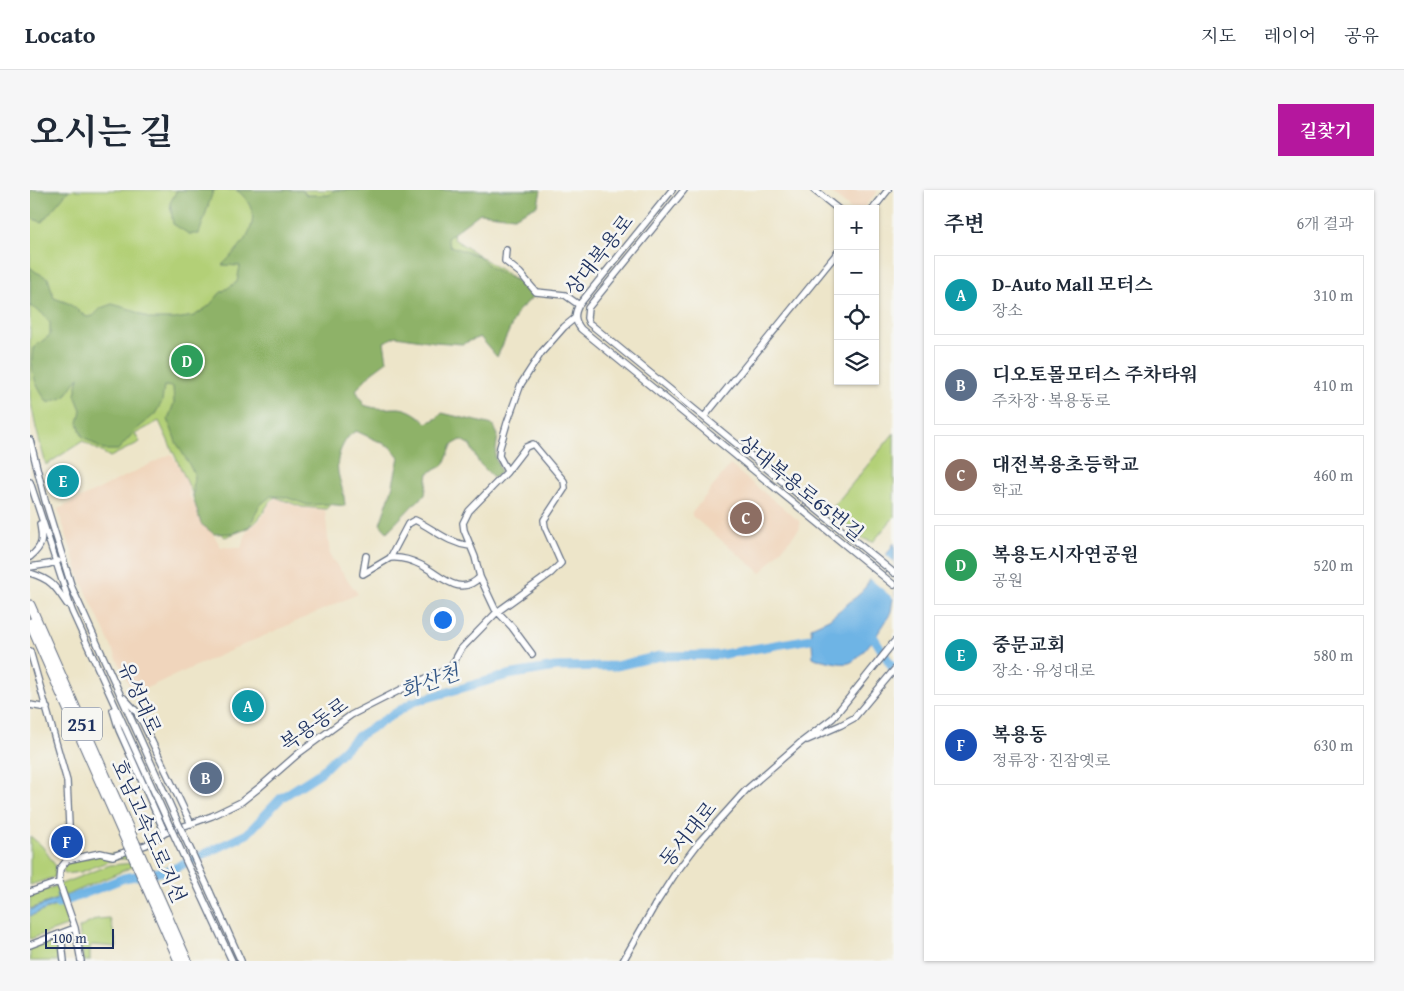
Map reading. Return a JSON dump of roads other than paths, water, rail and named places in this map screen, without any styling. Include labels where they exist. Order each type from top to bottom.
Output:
[{"type":"highway","name":"호남고속도로지선","points":[[30,605],[131,844]]},
{"type":"highway","name":"호남고속도로지선","points":[[30,623],[162,914],[179,961]]},
{"type":"highway","name":"호남고속도로지선","points":[[162,914],[187,961]]},
{"type":"street","name":"상대복용로","points":[[672,190],[579,305],[575,318],[581,329],[688,416]]},
{"type":"street","name":"상대복용로","points":[[684,190],[588,308],[587,318],[589,322],[694,409]]},
{"type":"street","points":[[814,190],[834,206]]},
{"type":"street","points":[[876,205],[888,190]]},
{"type":"street","points":[[506,250],[505,261],[507,264],[520,273],[536,292],[566,295],[579,305]]},
{"type":"street","points":[[704,417],[834,257]]},
{"type":"street","points":[[532,654],[512,627],[497,612],[480,577],[463,523],[474,505],[507,471],[499,456],[500,446],[521,384],[541,353],[564,327],[575,318]]},
{"type":"street","name":"상대복용로65번길","points":[[694,409],[894,573]]},
{"type":"street","name":"상대복용로65번길","points":[[688,416],[894,585]]},
{"type":"street","name":"유성대로","points":[[30,440],[45,500],[72,588],[241,961]]},
{"type":"street","name":"복용동로","points":[[66,860],[100,853],[113,856],[146,845],[165,833],[241,802],[299,753],[352,715],[414,683],[450,669],[461,648],[497,612],[538,580],[551,573],[561,563],[545,527],[544,520],[566,488],[564,481],[533,444],[526,447],[506,473]]},
{"type":"street","name":"유성대로","points":[[30,482],[72,612],[232,961]]},
{"type":"street","points":[[30,557],[39,549],[42,536],[38,507]]},
{"type":"street","points":[[366,556],[363,574],[390,558],[408,524],[415,520],[438,535],[470,546]]},
{"type":"street","points":[[390,558],[408,560],[420,564],[450,584],[468,586],[474,584],[480,577]]},
{"type":"street","points":[[30,567],[62,559]]},
{"type":"street","points":[[30,573],[47,579],[56,588],[72,612]]},
{"type":"street","name":"동서대로","points":[[623,961],[660,897],[700,841],[746,790],[799,744],[833,718],[894,642]]},
{"type":"street","points":[[30,651],[68,781],[71,842],[66,860],[60,869],[59,884],[74,925],[81,961]]},
{"type":"street","name":"동서대로","points":[[799,744],[854,718],[894,670]]},
{"type":"street","points":[[107,689],[119,730],[165,833]]},
{"type":"street","points":[[120,694],[136,711],[143,723],[191,824]]},
{"type":"street","points":[[30,705],[47,708]]},
{"type":"street","points":[[30,892],[59,884]]},
{"type":"street","points":[[30,945],[61,934],[74,925]]},
{"type":"street","points":[[61,934],[64,961]]},
{"type":"water","points":[[894,543],[894,596],[889,616],[879,632],[866,649],[854,661],[849,663],[837,663],[813,657],[811,627],[829,619],[862,592]]},
{"type":"water","points":[[60,893],[64,902],[30,916],[30,910],[58,899],[56,894]]},
{"type":"waterway","points":[[868,628],[894,670]]},
{"type":"waterway","name":"화산천","points":[[58,904],[124,878],[171,870],[247,834],[281,798],[320,773],[357,737],[413,702],[508,675],[555,667],[616,666],[660,656],[719,655],[822,637]]},
{"type":"place","name":"복용도시자연공원","points":[[187,361]]},
{"type":"place","name":"중문교회","points":[[63,481]]},
{"type":"place","name":"대전복용초등학교","points":[[746,518]]},
{"type":"place","name":"D-Auto Mall 모터스","points":[[248,706]]},
{"type":"place","name":"디오토몰모터스 주차타워","points":[[206,778]]},
{"type":"place","name":"복용동","points":[[67,842]]}]
